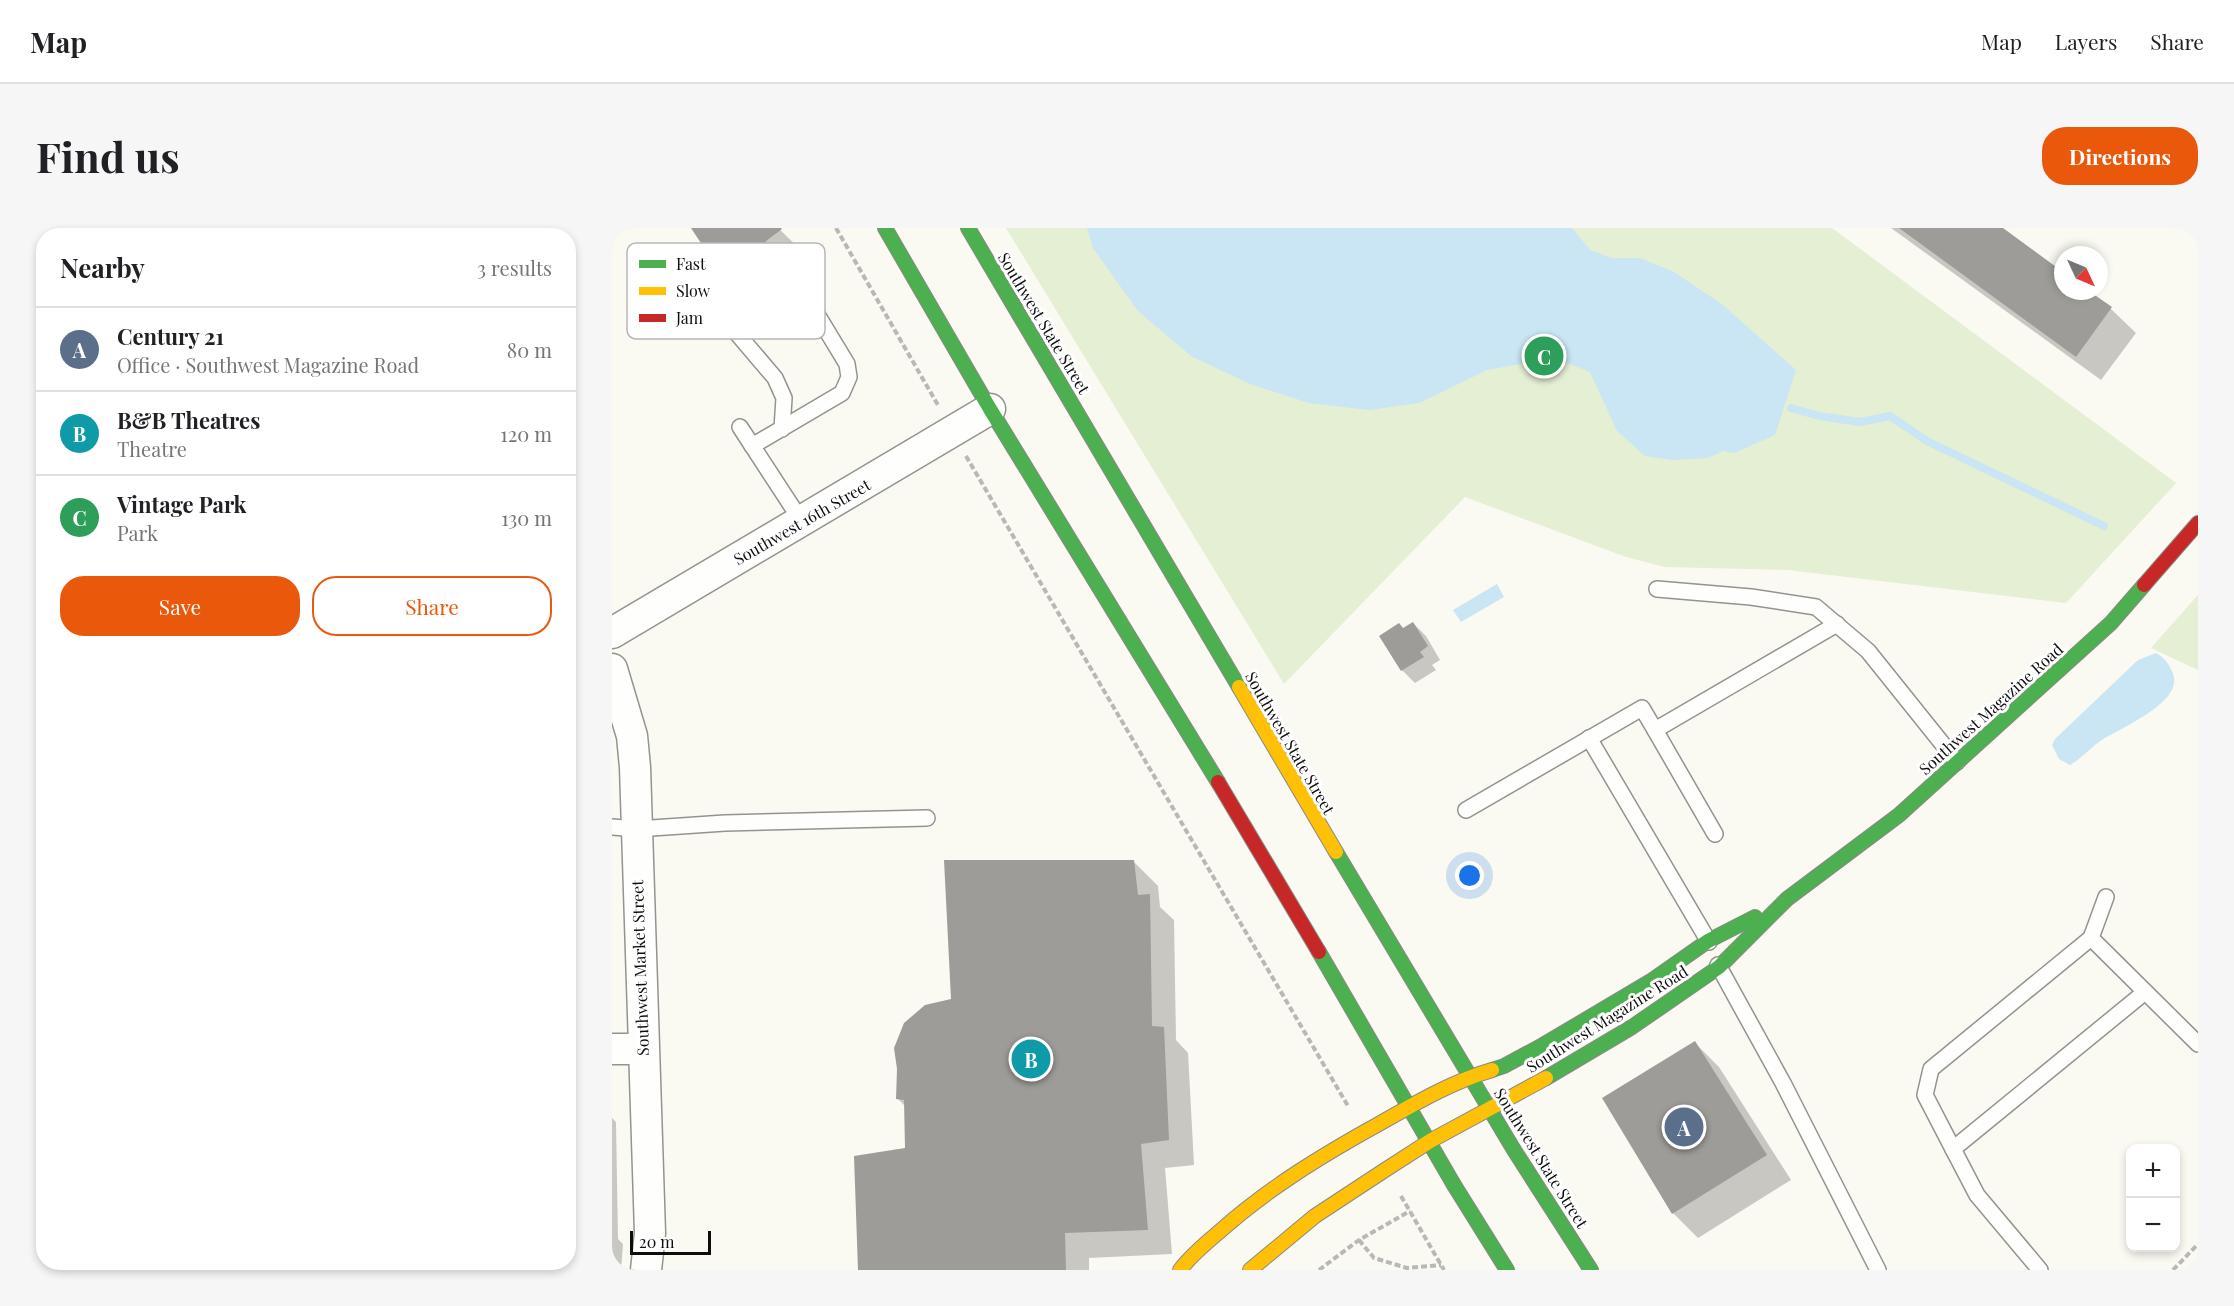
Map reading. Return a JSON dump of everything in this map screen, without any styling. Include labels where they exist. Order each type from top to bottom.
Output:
[{"type":"main road","points":[[885,228],[990,410],[1246,827],[1454,1185],[1507,1270]]},
{"type":"main road","name":"Southwest State Street","points":[[968,228],[1375,919],[1591,1270]]},
{"type":"main road","name":"Southwest Magazine Road","points":[[1430,1141],[1520,1093],[1632,1027],[1719,967],[1787,899],[1899,814],[2111,623],[2198,523]]},
{"type":"main road","name":"Southwest Magazine Road","points":[[1410,1106],[1471,1076],[1504,1066],[1543,1045],[1651,981],[1708,941],[1787,899]]},
{"type":"main road","points":[[1180,1270],[1190,1258],[1250,1204],[1321,1156],[1410,1106]]},
{"type":"main road","points":[[1250,1270],[1315,1216],[1430,1141]]},
{"type":"street","name":"Southwest 16th Street","points":[[612,633],[990,410]]},
{"type":"street","name":"Southwest Market Street","points":[[612,669],[632,736],[624,828],[643,1049],[650,1233],[646,1270]]},
{"type":"street","points":[[612,1049],[643,1049]]},
{"type":"lane","points":[[752,446],[842,393],[849,377],[848,364],[825,327]]},
{"type":"lane","points":[[742,339],[775,378],[784,398],[782,429]]},
{"type":"lane","points":[[740,427],[802,522]]},
{"type":"lane","points":[[1657,589],[1751,597],[1816,607],[1868,651],[1957,762]]},
{"type":"lane","points":[[1655,730],[1837,624]]},
{"type":"lane","points":[[1466,810],[1642,708],[1715,834]]},
{"type":"lane","points":[[1589,738],[1708,941],[1719,967],[1783,1083],[1878,1270]]},
{"type":"lane","points":[[624,828],[927,818]]},
{"type":"lane","points":[[2040,1270],[1977,1195],[1925,1095],[1931,1069],[2091,938],[2106,897]]},
{"type":"lane","points":[[2091,938],[2198,1044]]},
{"type":"lane","points":[[1953,1149],[2145,992]]},
{"type":"path","points":[[836,228],[1363,1131]]},
{"type":"path","points":[[1385,1170],[1444,1270]]},
{"type":"path","points":[[1319,1270],[1359,1240],[1410,1210]]},
{"type":"path","points":[[1359,1240],[1374,1258],[1407,1268],[1441,1264]]},
{"type":"path","points":[[2173,1270],[2198,1244]]},
{"type":"green space","points":[[1006,228],[1832,228],[2176,483],[2066,603],[1788,570],[1665,567],[1626,557],[1465,497],[1284,684]]},
{"type":"green space","points":[[2198,595],[2198,670],[2151,648]]},
{"type":"water","points":[[1087,228],[1572,228],[1590,250],[1612,258],[1640,258],[1674,272],[1723,305],[1796,370],[1775,435],[1734,453],[1723,451],[1708,458],[1672,460],[1645,456],[1617,431],[1590,372],[1565,362],[1538,361],[1487,370],[1419,403],[1369,410],[1309,403],[1250,384],[1191,356],[1138,311],[1093,248]]},
{"type":"water","points":[[1497,584],[1504,597],[1461,622],[1453,610]]},
{"type":"water","points":[[2156,653],[2162,657],[2173,674],[2174,685],[2169,695],[2147,714],[2099,742],[2070,765],[2059,759],[2052,745],[2055,739],[2138,660]]},
{"type":"building","points":[[691,228],[782,229],[766,243],[701,243]]},
{"type":"building","points":[[1899,228],[2003,228],[2054,265],[2054,300],[2102,300],[2112,307],[2076,357]]},
{"type":"building","points":[[1413,622],[1428,646],[1420,652],[1424,657],[1401,671],[1379,636],[1399,623],[1403,628]]},
{"type":"building","points":[[944,860],[1134,860],[1138,895],[1150,894],[1152,1026],[1164,1027],[1169,1140],[1141,1144],[1148,1230],[1065,1233],[1066,1270],[858,1270],[854,1156],[905,1148],[904,1100],[896,1099],[897,1069],[894,1048],[904,1023],[925,1005],[951,999]]},
{"type":"building","points":[[1695,1041],[1767,1155],[1672,1214],[1602,1098]]},
{"type":"waterway","points":[[1791,408],[1819,416],[1860,422],[1890,416],[1927,441],[2104,526]]},
{"type":"traffic: fast","points":[[885,228],[990,409],[1218,782]]},
{"type":"traffic: fast","points":[[968,228],[1239,687]]},
{"type":"traffic: fast","points":[[1546,1078],[1632,1027],[1719,967],[1787,899],[1899,815],[2111,623],[2144,585]]},
{"type":"traffic: fast","points":[[1336,852],[1514,1150],[1591,1270]]},
{"type":"traffic: fast","points":[[1492,1070],[1543,1045],[1651,981],[1708,941],[1755,917]]},
{"type":"traffic: fast","points":[[1319,952],[1454,1185],[1507,1270]]},
{"type":"traffic: slow","points":[[1239,687],[1336,852]]},
{"type":"traffic: slow","points":[[1180,1270],[1198,1250],[1237,1216],[1275,1187],[1315,1161],[1433,1094],[1492,1070]]},
{"type":"traffic: slow","points":[[1250,1270],[1315,1216],[1385,1170],[1430,1141],[1546,1078]]},
{"type":"traffic: jam","points":[[2144,585],[2198,523]]},
{"type":"traffic: jam","points":[[1218,782],[1319,952]]},
{"type":"place","name":"Vintage Park","points":[[1544,356]]},
{"type":"place","name":"B&B Theatres","points":[[1031,1059]]},
{"type":"place","name":"Century 21","points":[[1684,1127]]}]
